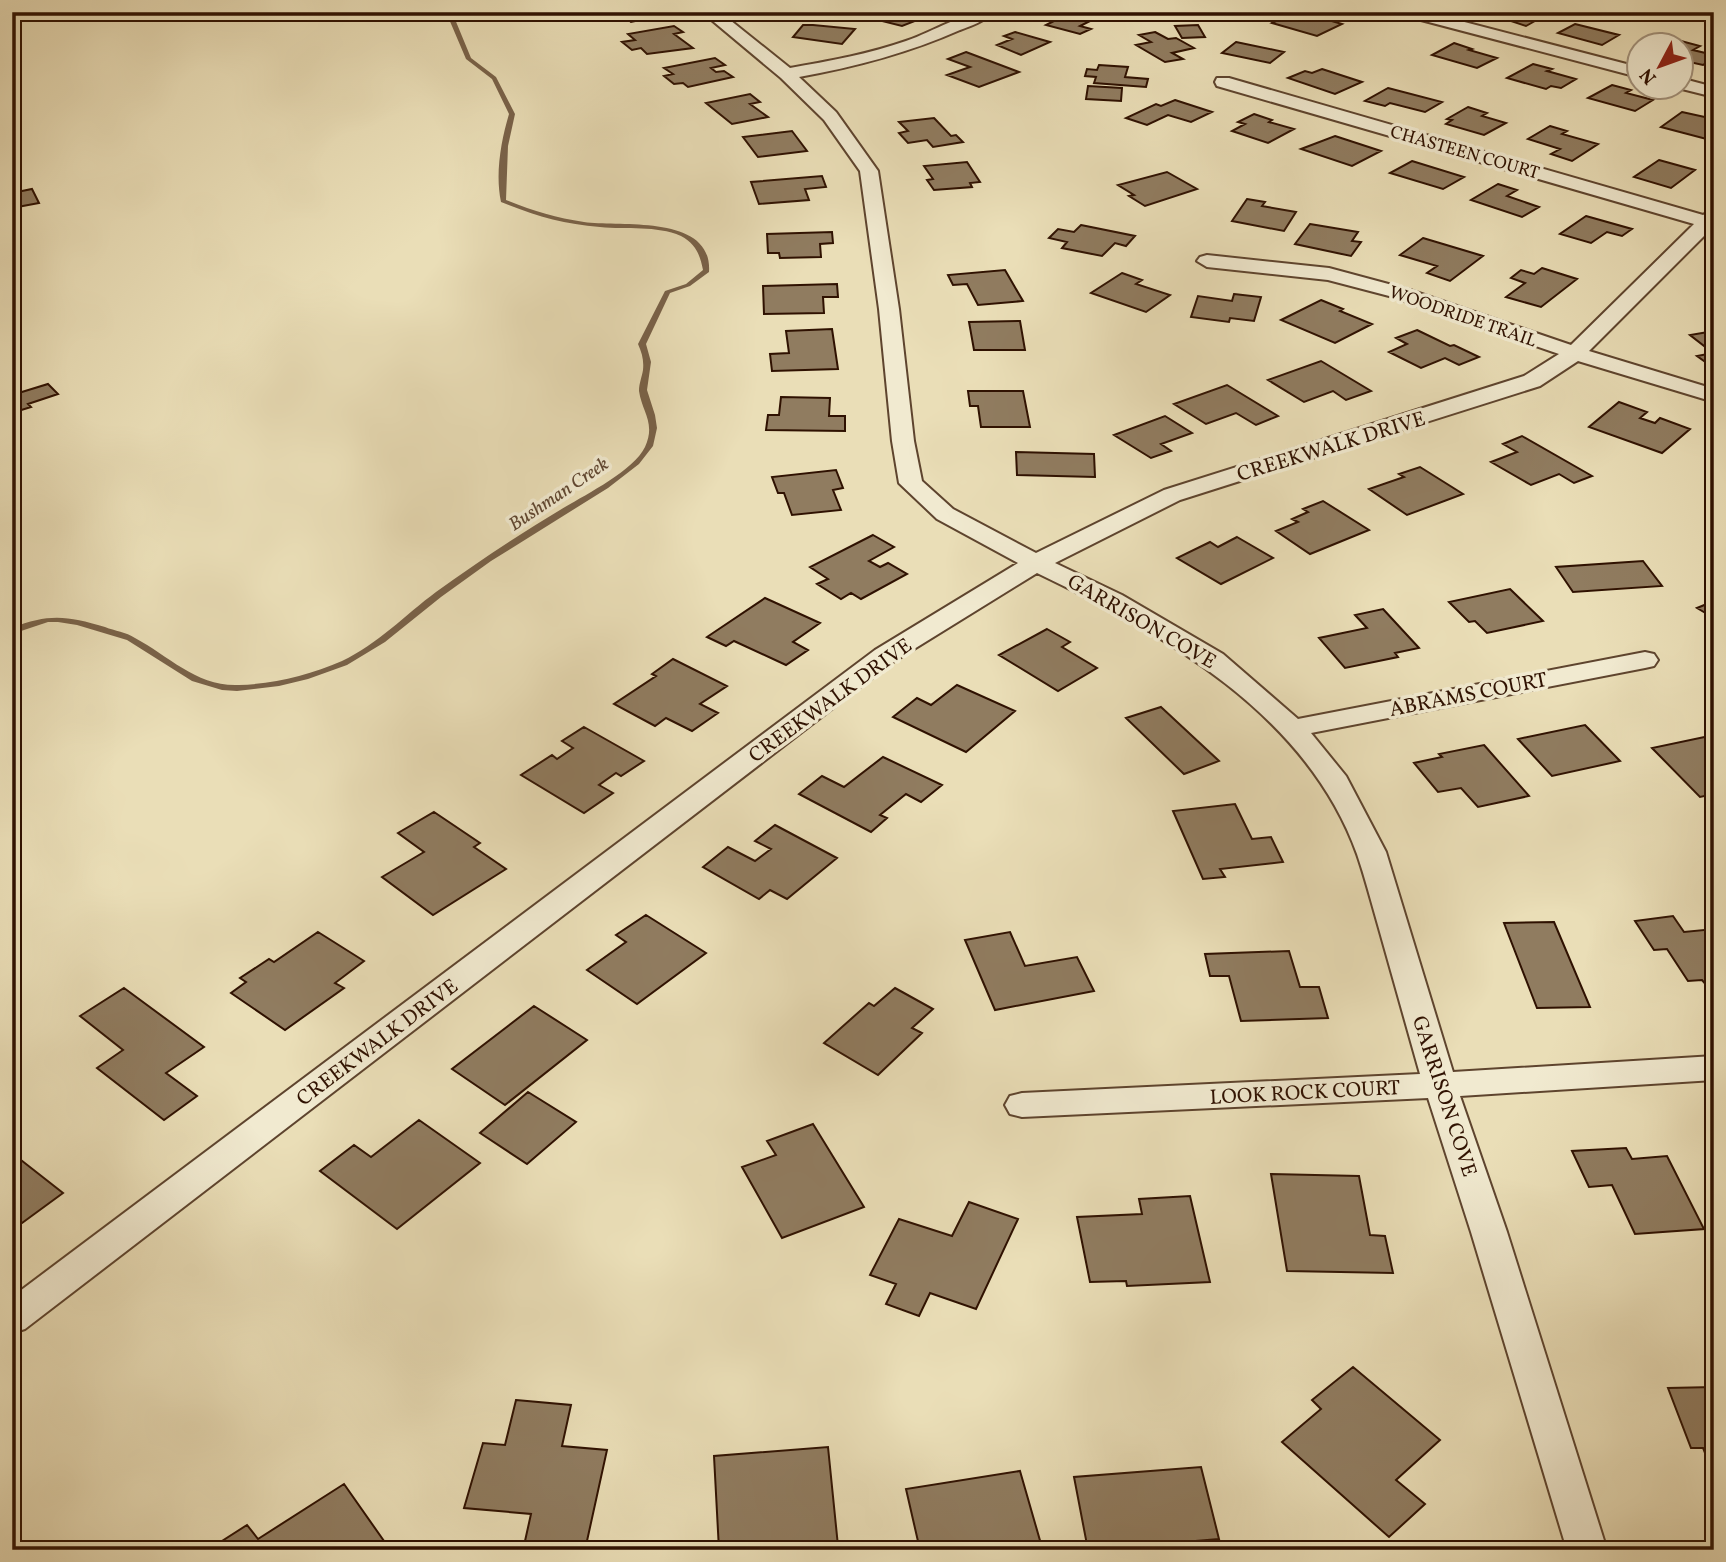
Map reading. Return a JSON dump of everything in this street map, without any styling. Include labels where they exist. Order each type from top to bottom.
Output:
[{"type":"street","name":"GARRISON COVE","points":[[710,12],[787,74],[830,116],[869,171],[889,309],[903,440],[911,483],[945,514],[1035,563],[1113,600],[1214,660],[1292,728],[1332,776],[1371,852],[1440,1085],[1489,1232],[1587,1550]]},
{"type":"street","points":[[787,74],[856,62],[907,48],[985,12]]},
{"type":"street","points":[[1407,12],[1624,68]]},
{"type":"street","name":"CHASTEEN COURT","points":[[1223,82],[1710,218]]},
{"type":"street","points":[[1694,87],[1714,92]]},
{"type":"street","name":"CREEKWALK DRIVE","points":[[12,1318],[884,656],[1035,563],[1172,495],[1532,381],[1575,353],[1710,218]]},
{"type":"street","name":"WOODRIDE TRAIL","points":[[1207,261],[1329,274],[1400,293],[1575,353],[1714,396]]},
{"type":"street","name":"ABRAMS COURT","points":[[1292,728],[1645,660]]},
{"type":"street","name":"LOOK ROCK COURT","points":[[1022,1105],[1440,1085],[1714,1068]]},
{"type":"building","points":[[610,12],[653,12],[659,16],[631,22],[626,18],[618,19]]},
{"type":"building","points":[[876,12],[921,12],[908,19],[915,21],[902,26],[866,17]]},
{"type":"building","points":[[1050,12],[1084,12],[1100,16],[1080,26],[1091,29],[1080,34],[1046,25],[1064,16]]},
{"type":"building","points":[[1295,12],[1342,24],[1317,36],[1272,23]]},
{"type":"building","points":[[1488,12],[1551,12],[1526,26],[1487,13]]},
{"type":"building","points":[[1575,24],[1619,35],[1602,45],[1558,33]]},
{"type":"building","points":[[803,25],[855,29],[842,44],[793,37]]},
{"type":"building","points":[[1198,25],[1205,37],[1182,38],[1175,26]]},
{"type":"building","points":[[674,26],[683,32],[674,34],[693,48],[647,54],[641,48],[632,50],[622,42],[635,40],[628,34]]},
{"type":"building","points":[[1015,32],[1050,42],[1021,55],[997,45],[1012,39],[1004,36]]},
{"type":"building","points":[[1155,32],[1168,39],[1176,38],[1194,48],[1172,53],[1183,59],[1165,62],[1136,45],[1151,42],[1139,35]]},
{"type":"building","points":[[1236,42],[1284,52],[1270,63],[1222,53]]},
{"type":"building","points":[[1454,43],[1497,58],[1477,68],[1432,55]]},
{"type":"building","points":[[1694,50],[1714,55],[1714,59],[1703,65],[1694,63]]},
{"type":"building","points":[[966,52],[1019,72],[979,87],[947,75],[970,67],[948,59]]},
{"type":"building","points":[[715,58],[725,65],[711,68],[716,72],[724,71],[733,77],[688,87],[683,83],[674,84],[664,76],[673,74],[664,68]]},
{"type":"building","points":[[1533,64],[1576,79],[1561,88],[1551,86],[1546,89],[1507,78]]},
{"type":"building","points":[[1099,65],[1128,67],[1125,77],[1148,79],[1146,87],[1094,83],[1096,77],[1085,76],[1087,69],[1097,70]]},
{"type":"building","points":[[1322,69],[1362,82],[1335,94],[1288,78],[1305,71],[1312,73]]},
{"type":"building","points":[[1612,85],[1624,88],[1624,102],[1650,102],[1635,111],[1588,98]]},
{"type":"building","points":[[1088,86],[1122,88],[1121,101],[1086,99]]},
{"type":"building","points":[[1388,88],[1442,102],[1425,112],[1390,103],[1385,106],[1365,101]]},
{"type":"building","points":[[750,94],[760,102],[750,104],[768,117],[732,124],[706,103]]},
{"type":"building","points":[[1175,100],[1212,112],[1191,122],[1168,115],[1147,125],[1126,118],[1156,104],[1161,106]]},
{"type":"building","points":[[1468,107],[1487,113],[1482,116],[1506,123],[1484,135],[1446,124],[1452,120],[1447,119]]},
{"type":"building","points":[[1682,112],[1714,119],[1714,141],[1661,127]]},
{"type":"building","points":[[1254,114],[1272,120],[1269,122],[1294,129],[1268,143],[1232,131],[1245,124],[1238,122]]},
{"type":"building","points":[[934,118],[951,136],[956,135],[963,142],[933,147],[927,140],[908,143],[899,133],[908,131],[899,122]]},
{"type":"building","points":[[1550,126],[1567,131],[1562,134],[1598,144],[1572,161],[1551,154],[1560,149],[1528,139]]},
{"type":"building","points":[[792,131],[807,151],[758,157],[743,137]]},
{"type":"building","points":[[1335,136],[1381,151],[1352,166],[1301,149]]},
{"type":"building","points":[[1659,160],[1695,170],[1671,188],[1634,177]]},
{"type":"building","points":[[1412,161],[1464,177],[1443,189],[1390,173]]},
{"type":"building","points":[[967,162],[980,182],[970,183],[972,187],[934,190],[927,180],[933,179],[924,166]]},
{"type":"building","points":[[1167,172],[1197,189],[1145,206],[1118,185]]},
{"type":"building","points":[[822,176],[826,187],[805,189],[809,200],[759,204],[751,182]]},
{"type":"building","points":[[1498,184],[1517,190],[1507,196],[1539,207],[1522,217],[1471,200]]},
{"type":"building","points":[[32,189],[39,203],[12,208],[12,193]]},
{"type":"building","points":[[1247,199],[1265,202],[1262,206],[1296,212],[1284,231],[1232,221]]},
{"type":"building","points":[[1586,216],[1632,229],[1622,236],[1607,232],[1591,243],[1560,234]]},
{"type":"building","points":[[1310,224],[1358,232],[1352,241],[1361,242],[1351,256],[1295,244]]},
{"type":"building","points":[[1081,225],[1135,236],[1126,246],[1115,243],[1102,256],[1062,248],[1067,242],[1049,238],[1058,229],[1074,232]]},
{"type":"building","points":[[832,232],[833,243],[820,244],[821,257],[780,258],[779,253],[768,253],[767,234]]},
{"type":"building","points":[[1423,238],[1483,256],[1450,281],[1427,273],[1437,266],[1400,255]]},
{"type":"building","points":[[1542,268],[1577,279],[1541,307],[1506,297],[1525,283],[1511,278],[1521,270],[1534,274]]},
{"type":"building","points":[[1005,270],[1023,301],[978,305],[967,284],[953,285],[948,275]]},
{"type":"building","points":[[1122,273],[1142,280],[1136,284],[1170,295],[1146,312],[1091,293]]},
{"type":"building","points":[[837,284],[838,297],[823,297],[824,313],[764,314],[763,286]]},
{"type":"building","points":[[1234,294],[1261,297],[1254,321],[1230,318],[1229,322],[1191,317],[1198,296],[1232,301]]},
{"type":"building","points":[[1321,300],[1372,324],[1335,343],[1281,320]]},
{"type":"building","points":[[1020,321],[1025,350],[974,350],[969,322]]},
{"type":"building","points":[[832,329],[838,369],[772,371],[770,354],[789,353],[786,331]]},
{"type":"building","points":[[1417,330],[1479,357],[1459,365],[1445,358],[1421,368],[1389,352],[1407,344],[1396,338]]},
{"type":"building","points":[[1714,331],[1714,366],[1711,366],[1697,356],[1713,353],[1690,335]]},
{"type":"building","points":[[1321,361],[1371,391],[1346,400],[1333,391],[1304,402],[1268,380]]},
{"type":"building","points":[[48,384],[58,394],[28,404],[31,407],[12,413],[12,395]]},
{"type":"building","points":[[1227,385],[1278,416],[1256,425],[1236,413],[1206,424],[1174,404]]},
{"type":"building","points":[[968,391],[1023,391],[1030,427],[981,427],[978,406],[970,406]]},
{"type":"building","points":[[781,397],[830,398],[829,416],[845,416],[845,431],[766,430],[768,415],[779,415]]},
{"type":"building","points":[[1619,402],[1647,412],[1640,418],[1655,423],[1660,418],[1690,429],[1662,453],[1589,427]]},
{"type":"building","points":[[1165,416],[1192,433],[1161,444],[1171,451],[1151,458],[1114,435]]},
{"type":"building","points":[[1522,436],[1592,476],[1574,483],[1559,474],[1531,485],[1491,462],[1517,452],[1503,444]]},
{"type":"building","points":[[1016,452],[1094,454],[1095,477],[1017,475]]},
{"type":"building","points":[[1420,467],[1463,494],[1407,515],[1369,489],[1404,477],[1399,474]]},
{"type":"building","points":[[836,470],[843,488],[833,490],[841,510],[792,515],[784,493],[778,493],[772,477]]},
{"type":"building","points":[[1323,501],[1369,530],[1310,554],[1276,531],[1298,522],[1292,519],[1308,512],[1303,509]]},
{"type":"building","points":[[873,535],[894,547],[869,561],[880,567],[888,563],[907,574],[861,599],[851,593],[841,599],[817,584],[828,579],[810,567]]},
{"type":"building","points":[[1237,537],[1273,558],[1221,584],[1177,558],[1210,542],[1218,547]]},
{"type":"building","points":[[1643,561],[1662,586],[1573,592],[1556,567]]},
{"type":"building","points":[[1510,589],[1543,621],[1487,633],[1475,621],[1469,622],[1449,602]]},
{"type":"building","points":[[765,598],[820,623],[793,642],[808,650],[786,665],[734,641],[726,646],[707,637]]},
{"type":"building","points":[[1714,601],[1714,618],[1697,608]]},
{"type":"building","points":[[1383,609],[1419,648],[1395,653],[1398,657],[1345,668],[1319,638],[1367,628],[1355,615]]},
{"type":"building","points":[[1047,629],[1070,642],[1062,647],[1097,668],[1058,691],[999,655]]},
{"type":"building","points":[[673,659],[727,686],[700,704],[718,713],[692,731],[666,718],[655,726],[614,704],[656,676],[652,674]]},
{"type":"building","points":[[957,685],[1015,711],[966,752],[893,717],[917,698],[931,705]]},
{"type":"building","points":[[1161,707],[1219,761],[1184,774],[1126,718]]},
{"type":"building","points":[[1585,725],[1620,761],[1552,776],[1518,739]]},
{"type":"building","points":[[584,727],[644,761],[621,776],[616,773],[599,785],[613,793],[584,813],[521,775],[552,755],[557,759],[573,748],[562,741]]},
{"type":"building","points":[[1714,735],[1714,794],[1700,797],[1652,748]]},
{"type":"building","points":[[1484,745],[1529,796],[1478,807],[1461,788],[1438,792],[1414,763],[1442,757],[1439,754]]},
{"type":"building","points":[[883,757],[942,785],[921,802],[906,794],[880,815],[887,818],[871,832],[799,794],[822,776],[844,787]]},
{"type":"building","points":[[1235,804],[1252,839],[1271,837],[1283,862],[1220,869],[1225,877],[1203,879],[1173,811]]},
{"type":"building","points":[[434,812],[480,843],[474,847],[506,869],[433,915],[382,877],[424,852],[398,833]]},
{"type":"building","points":[[775,825],[837,858],[787,899],[770,890],[759,899],[703,867],[728,847],[755,861],[771,849],[755,841]]},
{"type":"building","points":[[646,915],[706,953],[637,1004],[587,970],[626,942],[616,935]]},
{"type":"building","points":[[1673,916],[1684,932],[1714,929],[1714,994],[1702,980],[1688,981],[1667,949],[1654,950],[1635,921]]},
{"type":"building","points":[[1554,922],[1590,1007],[1537,1008],[1504,923]]},
{"type":"building","points":[[318,932],[364,961],[335,983],[344,988],[285,1030],[231,993],[246,982],[240,978],[269,959],[274,962]]},
{"type":"building","points":[[1010,932],[1025,966],[1077,957],[1094,991],[995,1010],[965,940]]},
{"type":"building","points":[[1289,951],[1300,987],[1319,987],[1328,1018],[1241,1021],[1229,976],[1210,976],[1205,954]]},
{"type":"building","points":[[124,988],[204,1047],[166,1073],[197,1096],[164,1120],[97,1068],[123,1050],[80,1016]]},
{"type":"building","points":[[895,988],[933,1009],[912,1028],[922,1033],[878,1075],[824,1043],[869,1003],[874,1006]]},
{"type":"building","points":[[534,1006],[587,1040],[505,1105],[452,1069]]},
{"type":"building","points":[[528,1092],[576,1122],[527,1164],[480,1133]]},
{"type":"building","points":[[419,1120],[480,1163],[397,1229],[320,1171],[354,1145],[371,1157]]},
{"type":"building","points":[[813,1124],[864,1207],[782,1238],[742,1167],[776,1155],[767,1141]]},
{"type":"building","points":[[1626,1148],[1632,1159],[1667,1156],[1704,1229],[1635,1234],[1612,1185],[1589,1187],[1572,1151]]},
{"type":"building","points":[[12,1153],[63,1193],[22,1223],[12,1215]]},
{"type":"building","points":[[1271,1174],[1359,1176],[1370,1235],[1385,1236],[1393,1273],[1287,1271]]},
{"type":"building","points":[[1190,1196],[1210,1282],[1127,1286],[1126,1281],[1090,1282],[1077,1217],[1142,1214],[1139,1199]]},
{"type":"building","points":[[969,1202],[1018,1219],[976,1309],[930,1293],[919,1316],[886,1304],[896,1284],[870,1275],[899,1219],[952,1236]]},
{"type":"building","points":[[1353,1367],[1440,1440],[1396,1480],[1425,1504],[1389,1537],[1282,1442],[1321,1409],[1312,1400]]},
{"type":"building","points":[[1714,1387],[1714,1476],[1703,1448],[1691,1448],[1668,1388]]},
{"type":"building","points":[[516,1400],[571,1405],[562,1446],[607,1450],[585,1550],[523,1550],[531,1514],[464,1508],[483,1443],[505,1445]]},
{"type":"building","points":[[828,1447],[838,1546],[799,1550],[719,1550],[714,1456]]},
{"type":"building","points":[[1201,1467],[1219,1539],[1088,1550],[1074,1477]]},
{"type":"building","points":[[1020,1471],[1041,1544],[1005,1550],[920,1550],[906,1489]]},
{"type":"building","points":[[344,1484],[384,1541],[371,1550],[208,1550],[247,1525],[258,1539]]},
{"type":"waterway","name":"Bushman Creek","points":[[12,631],[37,622],[68,620],[130,638],[182,672],[208,684],[237,688],[292,681],[344,663],[370,649],[438,595],[616,478],[644,454],[652,436],[653,421],[643,390],[647,362],[642,344],[667,292],[688,285],[707,271],[704,255],[696,243],[670,230],[566,221],[538,215],[503,201],[504,146],[512,114],[494,78],[469,59],[449,12]]}]
